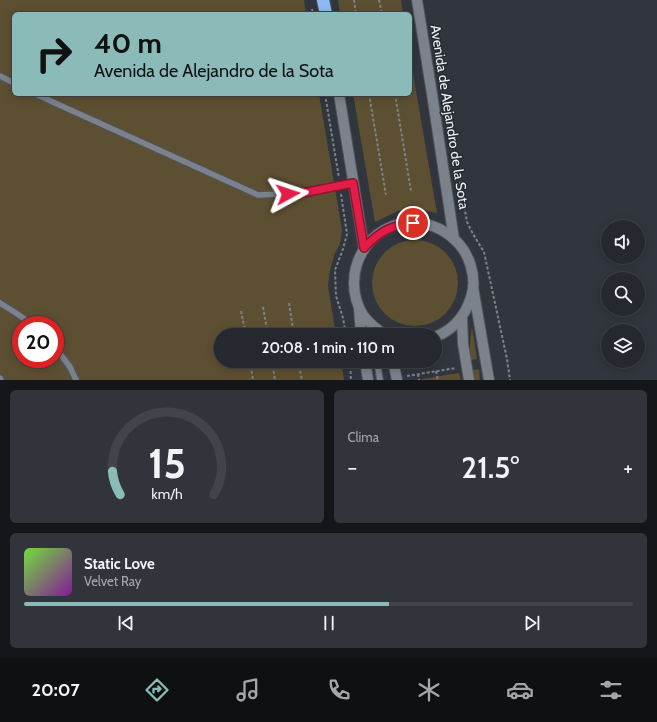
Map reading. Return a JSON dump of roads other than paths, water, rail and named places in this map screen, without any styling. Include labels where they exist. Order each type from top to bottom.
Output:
[{"type":"highway","points":[[324,0],[326,12]]},
{"type":"main road","name":"Avenida de Alejandro de la Sota","points":[[416,0],[435,109],[454,239]]},
{"type":"main road","points":[[338,96],[364,248]]},
{"type":"main road","points":[[360,328],[359,308],[354,288],[354,277],[359,257],[364,248],[381,232],[391,227],[413,223],[435,227],[454,239],[467,256],[471,266],[473,288],[489,380]]},
{"type":"main road","points":[[442,334],[452,328],[462,317],[470,303],[473,288]]},
{"type":"main road","points":[[359,308],[375,328]]},
{"type":"main road","points":[[462,317],[463,344],[468,380]]},
{"type":"main road","points":[[366,368],[368,380]]},
{"type":"main road","points":[[395,368],[399,379]]},
{"type":"lane","points":[[0,76],[12,82]]},
{"type":"lane","points":[[40,96],[258,195],[302,193],[353,183]]},
{"type":"lane","points":[[0,303],[20,316]]},
{"type":"lane","points":[[369,322],[370,328]]},
{"type":"lane","points":[[64,359],[70,367],[76,380]]},
{"type":"lane","points":[[378,368],[380,380]]}]
